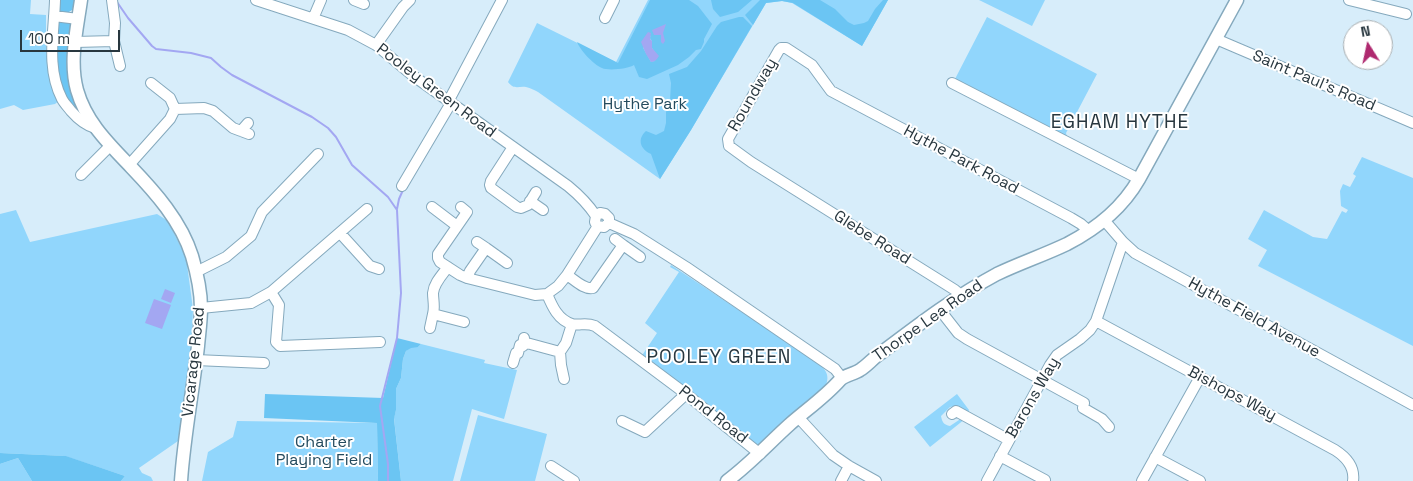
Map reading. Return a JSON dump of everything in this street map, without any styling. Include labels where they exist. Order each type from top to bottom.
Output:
[{"type":"main road","name":"Vicarage Road","points":[[81,0],[75,42],[74,71],[82,104],[95,128],[152,190],[173,218],[185,239],[196,272],[201,308],[184,447],[182,481]]},
{"type":"main road","name":"Thorpe Lea Road","points":[[727,481],[760,454],[842,378],[853,375],[861,370],[879,354],[961,295],[998,274],[1066,245],[1104,220],[1130,193],[1139,179],[1237,0]]},
{"type":"street","name":"Vicarage Road","points":[[54,0],[53,72],[62,99],[87,126],[95,128]]},
{"type":"street","points":[[112,0],[115,23],[114,41],[120,66]]},
{"type":"street","name":"Pooley Green Road","points":[[256,0],[281,4],[348,30],[376,45],[398,64],[568,186],[585,201],[597,221]]},
{"type":"street","points":[[315,14],[321,0]]},
{"type":"street","points":[[354,0],[364,4]]},
{"type":"street","points":[[376,45],[410,0]]},
{"type":"street","points":[[402,186],[450,102],[502,0]]},
{"type":"street","points":[[604,18],[614,0]]},
{"type":"street","points":[[1349,0],[1406,14]]},
{"type":"street","points":[[54,16],[78,19]]},
{"type":"street","name":"Saint Paul's Road","points":[[1216,39],[1413,123]]},
{"type":"street","points":[[75,42],[114,41]]},
{"type":"street","name":"Roundway","points":[[782,182],[729,146],[728,139],[765,72],[781,48],[786,48],[812,65],[831,90]]},
{"type":"street","points":[[151,83],[170,98],[176,109]]},
{"type":"street","points":[[952,83],[1139,179]]},
{"type":"street","name":"Hythe Park Road","points":[[831,90],[1071,218],[1089,231]]},
{"type":"street","points":[[176,109],[204,108],[213,112],[233,128],[245,133],[248,123]]},
{"type":"street","points":[[129,164],[170,119],[176,109]]},
{"type":"street","points":[[83,169],[110,146]]},
{"type":"street","points":[[513,147],[490,181],[491,188],[521,208],[525,207],[533,197],[543,210]]},
{"type":"street","points":[[196,272],[226,257],[251,236],[262,212],[318,154]]},
{"type":"street","name":"Glebe Road","points":[[782,182],[961,295]]},
{"type":"street","points":[[461,207],[467,212],[438,254],[440,262],[467,278],[535,296],[547,294],[568,275],[597,221]]},
{"type":"street","points":[[432,208],[457,226]]},
{"type":"street","name":"Pooley Green Road","points":[[597,221],[600,213],[605,214],[609,218],[609,223],[634,234],[686,267],[835,369],[842,378]]},
{"type":"street","points":[[201,308],[252,303],[271,292],[340,233],[366,214]]},
{"type":"street","name":"Hythe Field Avenue","points":[[1104,220],[1135,253],[1413,405]]},
{"type":"street","points":[[340,233],[370,266],[379,269]]},
{"type":"street","points":[[568,275],[585,287],[593,288],[619,242],[640,257]]},
{"type":"street","name":"Barons Way","points":[[986,481],[1057,355],[1080,339],[1096,321],[1123,242]]},
{"type":"street","points":[[467,278],[482,245],[507,263]]},
{"type":"street","points":[[430,328],[433,314],[434,287],[448,267]]},
{"type":"street","points":[[271,292],[279,305],[276,342],[280,346],[380,342]]},
{"type":"street","points":[[547,294],[556,312],[572,324],[566,343],[560,352],[564,379]]},
{"type":"street","points":[[940,310],[958,333],[1084,403],[1083,408],[1102,419],[1109,427]]},
{"type":"street","points":[[433,314],[464,322]]},
{"type":"street","name":"Bishops Way","points":[[1096,321],[1340,453],[1350,465],[1353,481]]},
{"type":"street","name":"Pond Road","points":[[572,324],[587,323],[595,326],[686,394],[760,454]]},
{"type":"street","points":[[513,363],[520,345],[523,346],[524,340],[560,352]]},
{"type":"street","points":[[196,360],[243,357],[264,363]]},
{"type":"street","points":[[1142,481],[1200,377]]},
{"type":"street","points":[[622,421],[645,432],[686,394]]},
{"type":"street","points":[[952,414],[956,411],[1009,440]]},
{"type":"street","points":[[798,417],[826,449],[849,466],[876,481]]},
{"type":"street","points":[[1000,456],[1044,480]]},
{"type":"street","points":[[1155,457],[1200,481]]},
{"type":"street","points":[[551,466],[574,481]]},
{"type":"street","points":[[841,481],[849,466]]},
{"type":"green space","points":[[0,0],[31,0],[30,14],[46,15],[46,53],[60,100],[55,104],[23,110],[14,105],[0,109]]},
{"type":"green space","name":"Hythe Park","points":[[648,0],[888,0],[862,46],[792,3],[782,1],[766,3],[660,179],[538,92],[531,88],[514,87],[508,82],[537,23],[616,62]]},
{"type":"green space","points":[[979,0],[1045,0],[1032,26]]},
{"type":"green space","points":[[987,17],[1097,74],[1066,133],[1067,137],[955,79]]},
{"type":"green space","points":[[1362,157],[1413,178],[1413,346],[1258,266],[1267,250],[1248,239],[1264,210],[1313,237],[1327,239],[1342,211],[1346,213],[1348,210],[1341,206],[1340,191],[1343,184],[1350,187],[1356,176],[1353,174]]},
{"type":"green space","points":[[16,210],[30,242],[157,214],[168,221],[186,257],[193,309],[191,360],[178,441],[139,468],[142,473],[151,477],[153,481],[121,481],[125,476],[65,456],[0,453],[0,214]]},
{"type":"green space","points":[[671,265],[805,354],[826,371],[827,381],[825,387],[760,444],[756,444],[641,357],[657,333],[645,323],[679,272],[670,267]]},
{"type":"green space","points":[[421,344],[485,360],[484,363],[517,370],[504,419],[472,409],[453,481],[401,481],[394,418],[396,389],[401,378],[406,351],[411,347],[418,347]]},
{"type":"green space","points":[[957,394],[969,410],[968,413],[955,406],[950,407],[941,416],[942,420],[950,426],[962,418],[965,419],[930,447],[914,427]]},
{"type":"green space","points":[[478,415],[547,434],[535,481],[460,481]]},
{"type":"green space","name":"Charter Playing Field","points":[[237,421],[377,423],[378,481],[202,481],[208,452],[233,437]]},
{"type":"green space","points":[[18,458],[32,481],[0,481],[0,464]]},
{"type":"shaded area","points":[[59,0],[76,0],[72,10],[64,15],[58,12]]},
{"type":"shaded area","points":[[650,0],[689,0],[698,6],[712,24],[701,49],[696,50],[678,65],[647,79],[639,77],[634,65],[627,68],[613,69],[605,69],[599,66],[591,61],[577,42],[618,63]],"holes":[[[651,35],[650,38],[655,52],[655,61],[651,62],[643,48]]]},
{"type":"shaded area","points":[[711,0],[752,0],[738,12],[720,17],[713,9]]},
{"type":"shaded area","points":[[760,0],[820,0],[835,9],[848,22],[854,25],[868,21],[883,0],[888,0],[862,46],[793,3],[782,1],[766,3],[753,25],[745,15]]},
{"type":"shaded area","points":[[743,17],[752,26],[660,179],[651,154],[642,147],[641,137],[646,131],[656,135],[664,131],[666,112],[670,101],[671,83],[669,74],[687,67],[701,51],[721,22]]},
{"type":"shaded area","points":[[63,20],[70,22],[72,32],[81,114],[65,100],[58,77],[56,51],[57,23]]},
{"type":"shaded area","points":[[666,24],[663,33],[665,41],[663,44],[661,42],[661,35],[654,35],[652,30]]},
{"type":"shaded area","points":[[648,32],[651,33],[652,48],[659,56],[652,62],[641,42]]},
{"type":"shaded area","points":[[165,289],[175,293],[171,303],[161,299]]},
{"type":"shaded area","points":[[154,299],[171,305],[162,329],[145,323]]},
{"type":"shaded area","points":[[397,338],[421,344],[406,351],[401,378],[396,389],[394,419],[401,481],[378,481],[377,423],[264,418],[265,394],[383,398]]},
{"type":"shaded area","points":[[0,453],[66,456],[125,476],[121,481],[32,481],[18,458],[0,464]]},
{"type":"waterway","points":[[117,2],[128,18],[156,49],[191,53],[211,58],[232,75],[312,117],[328,128],[336,137],[352,165],[388,197],[397,210],[401,293],[397,338],[380,406],[388,464],[388,481]]},
{"type":"waterway","points":[[397,209],[403,190]]},
{"type":"district","name":"EGHAM HYTHE","points":[[1120,123]]},
{"type":"district","name":"POOLEY GREEN","points":[[719,358]]}]
